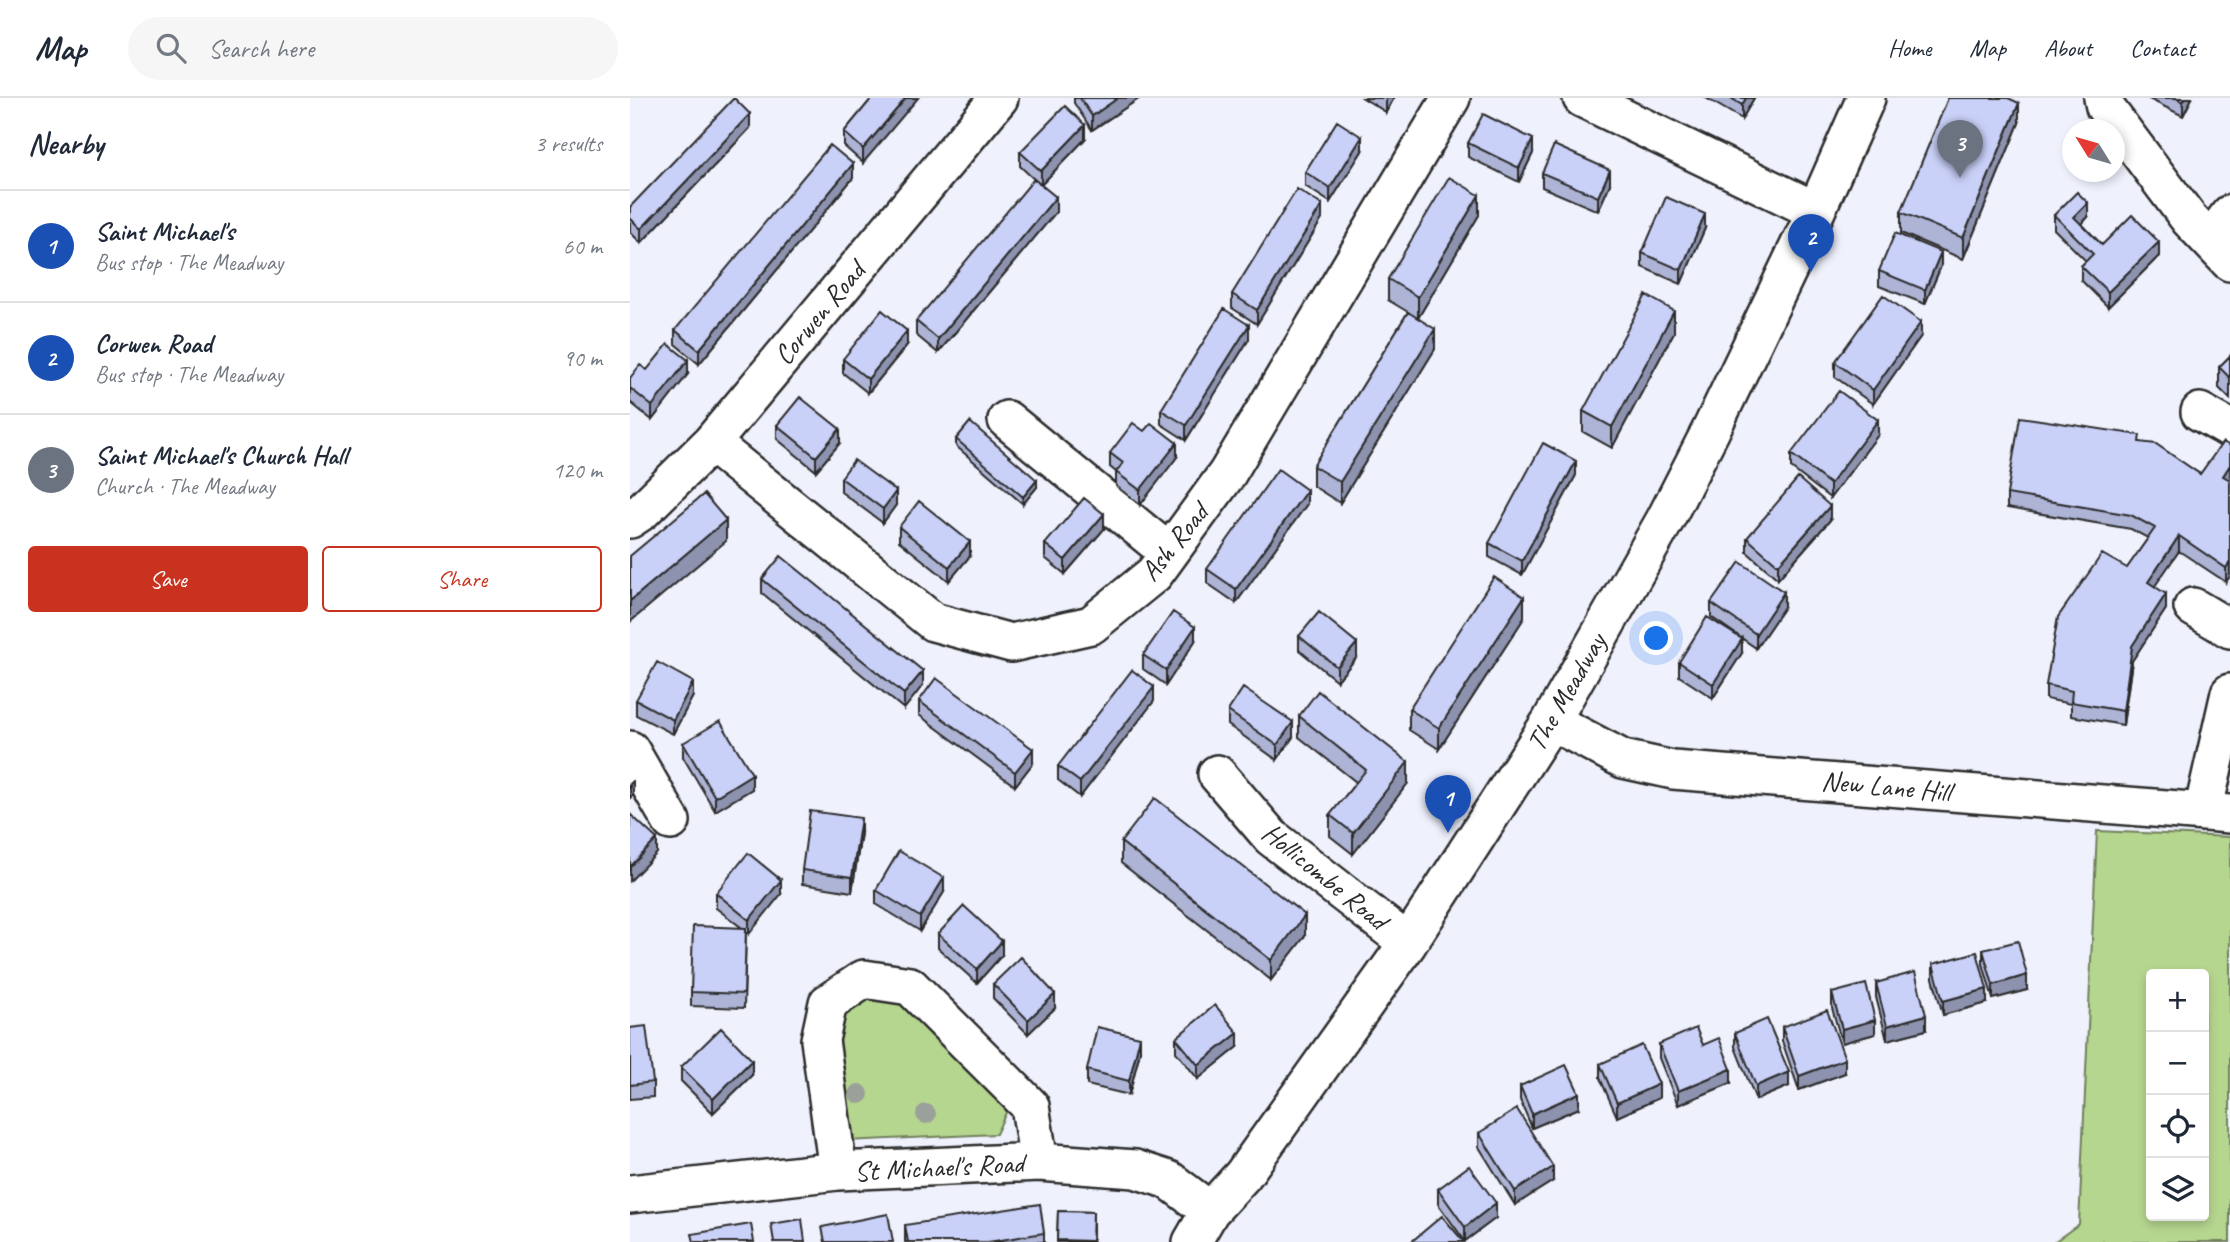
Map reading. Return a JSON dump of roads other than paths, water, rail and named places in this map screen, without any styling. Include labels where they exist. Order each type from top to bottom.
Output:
[{"type":"street","name":"Corwen Road","points":[[634,508],[710,443],[999,98]]},
{"type":"street","name":"Ash Road","points":[[710,443],[933,622],[1011,643],[1091,625],[1154,574],[1227,474],[1451,98]]},
{"type":"street","points":[[1582,98],[1816,211]]},
{"type":"street","name":"The Meadway","points":[[1192,1242],[1210,1211],[1243,1175],[1408,943],[1551,721],[1688,475],[1816,211],[1866,98]]},
{"type":"street","points":[[2103,98],[2105,107],[2182,208],[2223,239]]},
{"type":"street","points":[[1007,420],[1169,553]]},
{"type":"street","points":[[2193,607],[2230,629]]},
{"type":"street","points":[[2217,813],[2230,693]]},
{"type":"street","name":"New Lane Hill","points":[[1551,721],[1623,759],[1673,770],[2217,813]]},
{"type":"street","points":[[630,750],[671,821]]},
{"type":"street","name":"Hollicombe Road","points":[[1217,774],[1271,837],[1408,943]]},
{"type":"street","name":"St Michael's Road","points":[[838,1171],[820,1040],[828,1003],[864,979],[910,986],[1030,1106],[1039,1162]]},
{"type":"street","name":"St Michael's Road","points":[[630,1194],[838,1171],[1039,1162],[1135,1169],[1170,1180],[1210,1211]]},
{"type":"place","name":"Saint Michael's Church Hall","points":[[1960,178]]},
{"type":"place","name":"Corwen Road","points":[[1811,272]]},
{"type":"place","name":"Saint Michael's","points":[[1448,833]]}]
